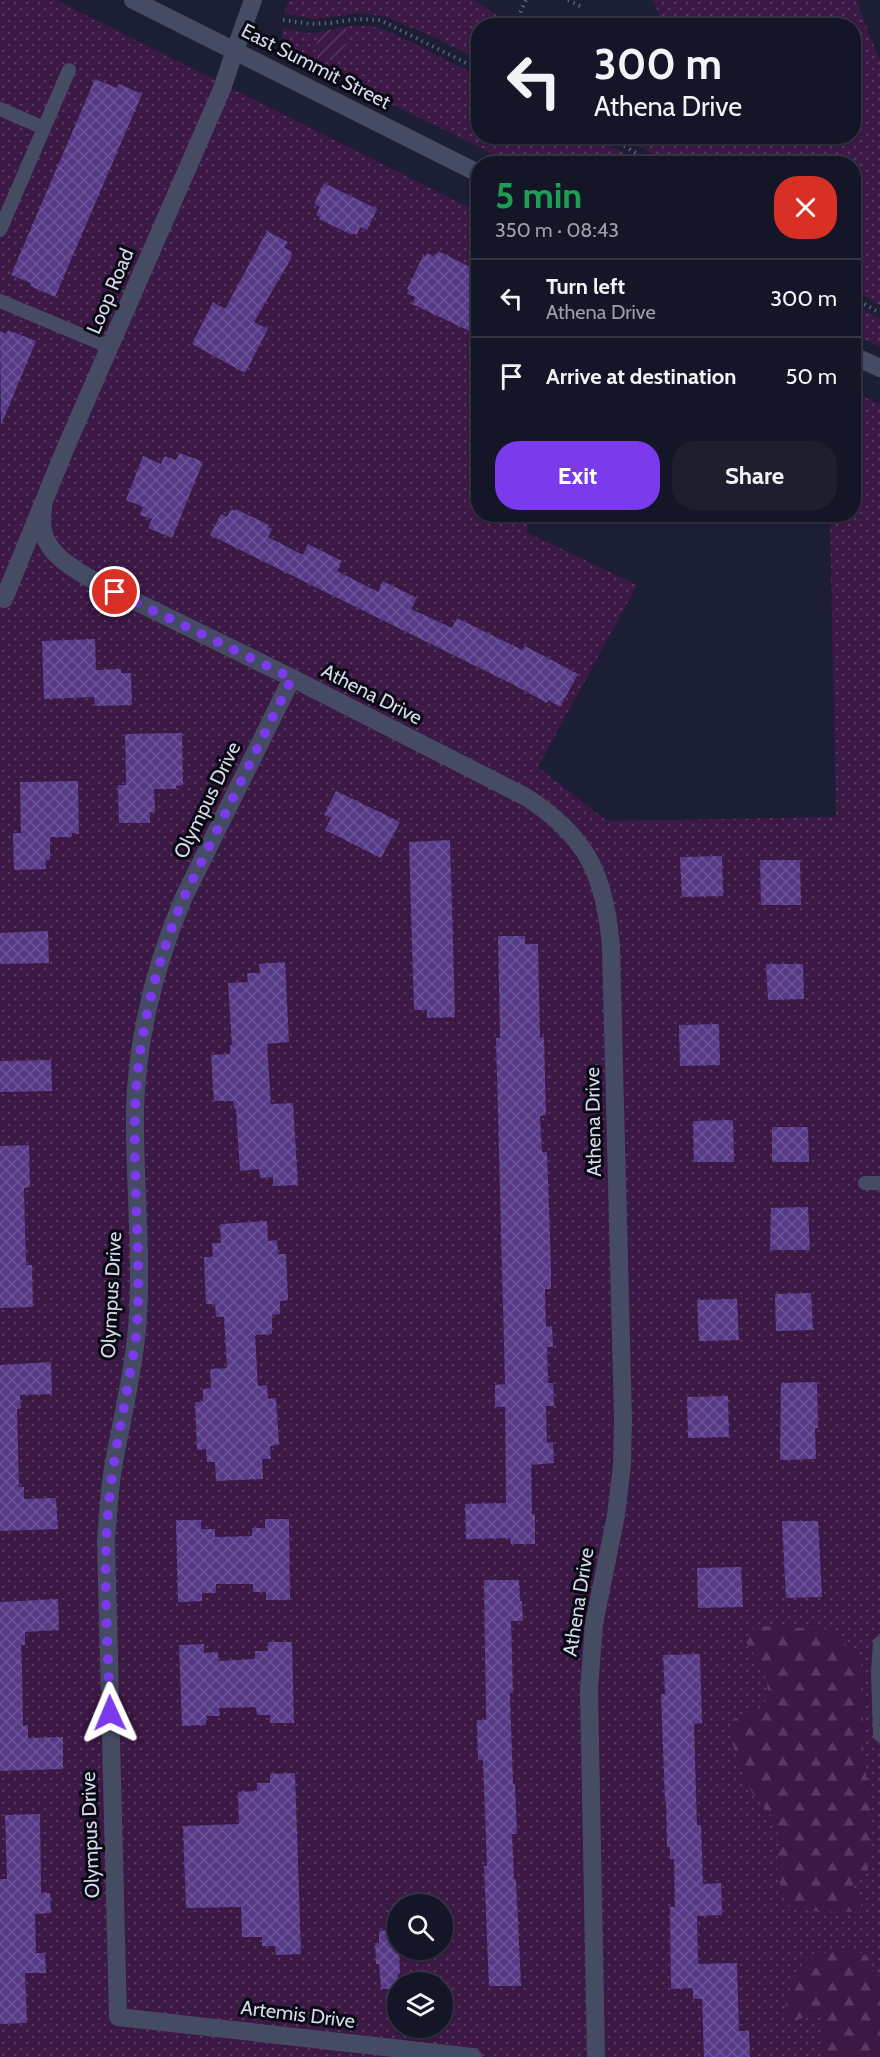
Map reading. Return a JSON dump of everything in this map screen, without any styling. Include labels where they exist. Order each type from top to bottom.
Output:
[{"type":"street","name":"East Summit Street","points":[[133,0],[471,169]]},
{"type":"street","name":"Loop Road","points":[[4,599],[66,447],[222,89],[253,0]]},
{"type":"street","points":[[861,359],[880,368]]},
{"type":"street","name":"Athena Drive","points":[[43,506],[43,530],[47,541],[57,555],[73,569],[543,807],[560,822],[583,849],[602,886],[608,912],[613,1000],[623,1419],[622,1465],[616,1515],[594,1624],[589,1689],[596,2057]]},
{"type":"street","name":"Olympus Drive","points":[[118,2017],[106,1540],[112,1471],[137,1329],[135,1110],[139,1058],[155,978],[172,926],[188,888],[292,678]]},
{"type":"street","name":"Artemis Drive","points":[[118,2017],[473,2057]]},
{"type":"lane","points":[[0,230],[69,70]]},
{"type":"lane","points":[[0,109],[44,128]]},
{"type":"lane","points":[[0,301],[110,347]]},
{"type":"lane","points":[[865,1183],[880,1183]]},
{"type":"lane","points":[[880,1644],[878,1672],[880,1735]]},
{"type":"path","points":[[518,18],[526,0]]},
{"type":"path","points":[[568,0],[582,7]]},
{"type":"path","points":[[284,20],[311,24],[332,24],[357,19],[380,20],[471,66]]},
{"type":"path","points":[[622,144],[640,156]]},
{"type":"path","points":[[861,302],[880,313]]},
{"type":"green space","points":[[0,0],[56,0],[471,208],[471,522],[530,522],[526,532],[637,585],[538,767],[607,821],[836,817],[830,522],[861,522],[861,396],[880,404],[880,2057],[0,2057]]},
{"type":"green space","points":[[289,0],[474,0],[498,16],[497,18],[471,18],[471,56],[387,17],[359,13],[315,19],[284,13]]},
{"type":"green space","points":[[653,0],[856,0],[880,61],[880,306],[861,294],[861,156],[656,156],[635,144],[861,144],[861,18],[660,18]]},
{"type":"green space","points":[[347,26],[372,26],[395,34],[471,72],[471,143],[286,53],[282,37],[283,28],[307,33],[321,32],[315,48],[344,47]]},
{"type":"green space","points":[[347,26],[344,47],[334,61],[317,58],[315,48],[321,32]]},
{"type":"green space","points":[[473,144],[607,144],[629,156],[498,156]]},
{"type":"green space","points":[[861,308],[880,319],[880,347],[861,338]]},
{"type":"green space","points":[[755,1626],[825,1629],[837,1636],[861,1664],[863,1746],[873,1839],[868,1873],[852,1877],[853,1889],[861,1899],[861,1912],[810,1911],[785,1904],[777,1872],[779,1835],[771,1815],[753,1794],[740,1767],[730,1735],[730,1721],[755,1712],[766,1699],[768,1691],[764,1673],[745,1641]]},
{"type":"green space","points":[[839,1949],[850,1949],[866,1955],[880,1979],[880,2057],[824,2057],[823,2020],[814,2013],[795,2021],[784,2009],[796,1973],[807,1958]]},
{"type":"building","points":[[95,79],[117,88],[119,84],[142,94],[55,297],[11,275]]},
{"type":"building","points":[[324,183],[377,209],[367,230],[360,227],[357,235],[353,233],[352,235],[319,219],[320,217],[316,215],[320,207],[314,204]]},
{"type":"building","points":[[267,231],[288,242],[284,248],[292,252],[290,256],[292,257],[254,322],[268,329],[245,373],[192,344],[213,302],[225,309]]},
{"type":"building","points":[[438,251],[471,268],[471,332],[412,304],[415,297],[407,294],[409,290],[407,289],[423,256],[425,257],[427,253],[435,257]]},
{"type":"building","points":[[8,330],[36,341],[1,425],[0,331],[6,334]]},
{"type":"building","points":[[180,453],[203,462],[172,538],[148,528],[152,519],[140,515],[143,507],[126,500],[143,456],[161,464],[164,456],[176,460]]},
{"type":"building","points":[[231,509],[235,511],[236,509],[269,525],[268,527],[272,529],[268,537],[303,555],[308,544],[342,561],[337,571],[378,592],[383,581],[417,598],[411,609],[452,628],[457,618],[522,650],[525,646],[578,674],[560,707],[548,700],[547,703],[210,535],[221,514],[227,517]]},
{"type":"building","points":[[95,639],[96,670],[121,669],[121,673],[131,673],[132,705],[95,706],[94,697],[44,699],[42,641]]},
{"type":"building","points":[[182,733],[183,785],[176,786],[176,789],[154,789],[155,812],[150,812],[150,823],[119,823],[118,785],[126,785],[125,734]]},
{"type":"building","points":[[78,781],[79,834],[72,833],[72,837],[50,837],[50,860],[45,860],[46,869],[14,870],[13,833],[21,833],[20,782]]},
{"type":"building","points":[[336,791],[400,822],[381,858],[325,830],[331,818],[324,815]]},
{"type":"building","points":[[450,840],[455,1017],[427,1018],[427,1010],[414,1010],[409,842]]},
{"type":"building","points":[[722,856],[723,896],[682,897],[680,857]]},
{"type":"building","points":[[760,860],[800,860],[801,905],[761,905]]},
{"type":"building","points":[[48,931],[49,963],[0,964],[0,933]]},
{"type":"building","points":[[498,936],[525,936],[525,944],[538,944],[540,1037],[544,1037],[546,1115],[540,1116],[542,1152],[547,1152],[551,1289],[545,1289],[546,1327],[552,1326],[553,1347],[547,1347],[548,1383],[553,1383],[554,1406],[546,1406],[547,1443],[553,1442],[554,1463],[531,1465],[535,1544],[511,1544],[510,1538],[466,1539],[465,1504],[506,1503],[505,1407],[495,1407],[495,1385],[505,1384],[496,1038],[500,1038]]},
{"type":"building","points":[[285,962],[289,1042],[267,1044],[271,1104],[293,1103],[298,1185],[273,1186],[273,1177],[260,1178],[259,1169],[240,1171],[236,1108],[234,1109],[233,1101],[214,1101],[211,1055],[230,1054],[230,1045],[232,1045],[228,983],[248,982],[247,973],[260,973],[259,964]]},
{"type":"building","points":[[766,964],[803,964],[804,999],[768,1000]]},
{"type":"building","points":[[719,1024],[720,1065],[680,1066],[679,1025]]},
{"type":"building","points":[[51,1060],[52,1091],[0,1092],[0,1061]]},
{"type":"building","points":[[733,1120],[734,1162],[694,1162],[693,1121]]},
{"type":"building","points":[[772,1127],[808,1127],[809,1162],[772,1162]]},
{"type":"building","points":[[29,1145],[30,1187],[24,1188],[26,1265],[32,1265],[33,1307],[0,1308],[0,1146]]},
{"type":"building","points":[[808,1207],[810,1250],[770,1250],[771,1208]]},
{"type":"building","points":[[267,1221],[268,1241],[277,1240],[278,1254],[286,1254],[288,1300],[280,1301],[280,1314],[272,1315],[272,1334],[255,1335],[258,1386],[267,1385],[268,1399],[276,1398],[279,1445],[270,1446],[271,1459],[262,1459],[263,1479],[216,1481],[215,1462],[207,1462],[206,1449],[197,1450],[195,1402],[203,1402],[203,1389],[211,1388],[210,1369],[227,1368],[224,1317],[216,1317],[215,1304],[206,1304],[204,1257],[213,1257],[212,1243],[221,1243],[220,1224]]},
{"type":"building","points":[[811,1293],[813,1330],[776,1331],[775,1294]]},
{"type":"building","points":[[737,1299],[739,1340],[699,1341],[697,1300]]},
{"type":"building","points":[[51,1362],[52,1394],[20,1395],[21,1408],[17,1409],[19,1487],[24,1487],[24,1499],[56,1498],[58,1529],[0,1531],[0,1365]]},
{"type":"building","points":[[817,1382],[816,1459],[780,1460],[781,1383]]},
{"type":"building","points":[[728,1396],[729,1437],[688,1438],[687,1397]]},
{"type":"building","points":[[265,1519],[289,1519],[290,1600],[266,1600],[266,1592],[253,1592],[253,1584],[216,1584],[216,1593],[202,1593],[202,1601],[178,1602],[176,1520],[201,1520],[201,1529],[215,1529],[215,1537],[252,1536],[252,1528],[265,1528]]},
{"type":"building","points":[[782,1521],[818,1521],[822,1597],[786,1598]]},
{"type":"building","points":[[741,1567],[743,1607],[698,1608],[697,1568]]},
{"type":"building","points":[[484,1580],[519,1580],[520,1601],[522,1601],[523,1621],[511,1621],[513,1693],[510,1693],[517,1834],[512,1834],[521,1986],[489,1986],[484,1866],[487,1866],[483,1760],[478,1760],[477,1720],[486,1720]]},
{"type":"building","points":[[58,1599],[59,1630],[25,1632],[25,1645],[21,1645],[23,1726],[28,1725],[28,1738],[63,1737],[63,1769],[0,1771],[0,1602]]},
{"type":"building","points":[[268,1642],[292,1642],[294,1723],[270,1723],[270,1715],[257,1715],[256,1707],[219,1708],[220,1716],[206,1716],[206,1725],[182,1726],[179,1645],[204,1644],[204,1653],[218,1652],[218,1661],[255,1659],[255,1651],[268,1651]]},
{"type":"building","points":[[700,1654],[702,1723],[694,1724],[697,1825],[701,1825],[703,1884],[721,1883],[722,1915],[697,1916],[698,1964],[737,1963],[739,2031],[749,2031],[750,2057],[704,2057],[702,1999],[693,1999],[693,1988],[671,1989],[670,1907],[675,1907],[674,1859],[670,1859],[670,1847],[667,1847],[661,1694],[665,1694],[663,1655]]},
{"type":"building","points":[[295,1773],[301,1954],[276,1955],[275,1946],[262,1946],[262,1937],[242,1937],[241,1907],[186,1908],[183,1826],[239,1824],[238,1792],[257,1791],[257,1783],[270,1783],[270,1774]]},
{"type":"building","points":[[40,1814],[41,1893],[50,1893],[51,1913],[35,1914],[36,1953],[45,1953],[46,1973],[25,1973],[27,2023],[0,2024],[0,1879],[7,1879],[5,1815]]},
{"type":"building","points":[[379,1931],[387,1931],[387,1960],[399,1960],[400,1972],[387,1972],[387,1989],[381,1989],[379,1964],[376,1964],[375,1943],[379,1943]]},
{"type":"route","points":[[110,1713],[106,1540],[112,1471],[137,1329],[135,1110],[145,1019],[168,934],[183,899],[292,678],[115,592]]}]
